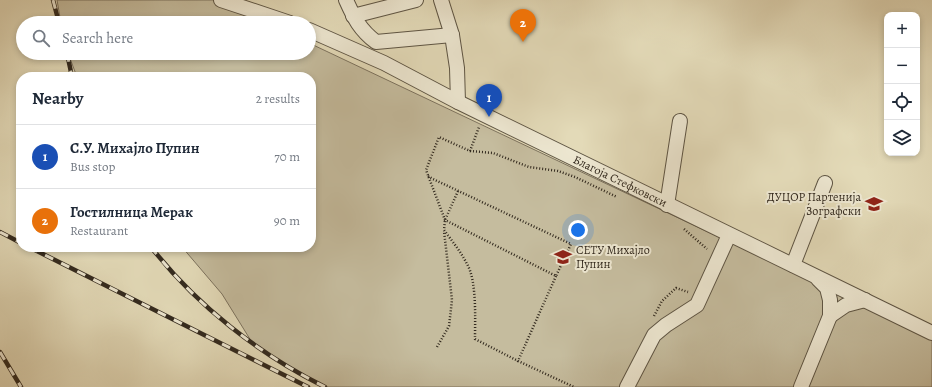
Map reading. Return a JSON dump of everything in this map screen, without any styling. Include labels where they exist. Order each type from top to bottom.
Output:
[{"type":"street","points":[[221,0],[269,16]]},
{"type":"street","points":[[346,0],[353,16],[365,34],[376,42],[452,35]]},
{"type":"street","points":[[353,16],[416,0]]},
{"type":"street","points":[[441,0],[452,35],[457,68],[458,102]]},
{"type":"street","name":"Благоја Стефковски","points":[[316,33],[384,63],[458,102],[667,205],[932,332]]},
{"type":"street","points":[[667,205],[680,121]]},
{"type":"street","points":[[793,265],[825,182]]},
{"type":"street","points":[[627,387],[654,335],[666,325],[697,305],[729,235]]},
{"type":"street","points":[[801,387],[830,316],[830,300],[827,288],[813,275]]},
{"type":"street","points":[[830,316],[846,305],[865,300]]},
{"type":"path","points":[[470,151],[476,132],[481,124]]},
{"type":"path","points":[[556,276],[445,220],[426,170],[439,137],[470,151],[493,153],[529,167],[558,171],[622,198]]},
{"type":"path","points":[[428,176],[433,180],[571,244],[518,361]]},
{"type":"path","points":[[437,347],[449,326],[452,300],[444,230],[445,220],[458,191]]},
{"type":"path","points":[[679,224],[712,253]]},
{"type":"path","points":[[444,230],[468,265],[473,285],[475,339],[574,387]]},
{"type":"path","points":[[653,318],[662,301],[676,288],[692,293]]},
{"type":"shaded area","points":[[57,0],[218,0],[252,16],[60,16]]},
{"type":"shaded area","points":[[316,46],[932,338],[932,387],[325,387],[309,379],[253,344],[222,294],[186,252],[316,252],[316,72],[75,72],[71,60],[316,60]]},
{"type":"railway","points":[[53,0],[57,16]]},
{"type":"railway","points":[[68,60],[71,72]]},
{"type":"railway","points":[[0,232],[16,240]]},
{"type":"railway","points":[[39,252],[308,387]]},
{"type":"railway","points":[[155,252],[188,289],[230,327],[276,360],[325,387]]},
{"type":"railway","points":[[0,352],[21,387]]},
{"type":"place","name":"Гостилница Мерак","points":[[523,42]]},
{"type":"place","name":"С.У. Михајло Пупин","points":[[489,117]]},
{"type":"place","name":"ДУЦОР Партенија Зографски","points":[[874,204]]},
{"type":"place","name":"СЕТУ Михајло Пупин","points":[[563,257]]}]
